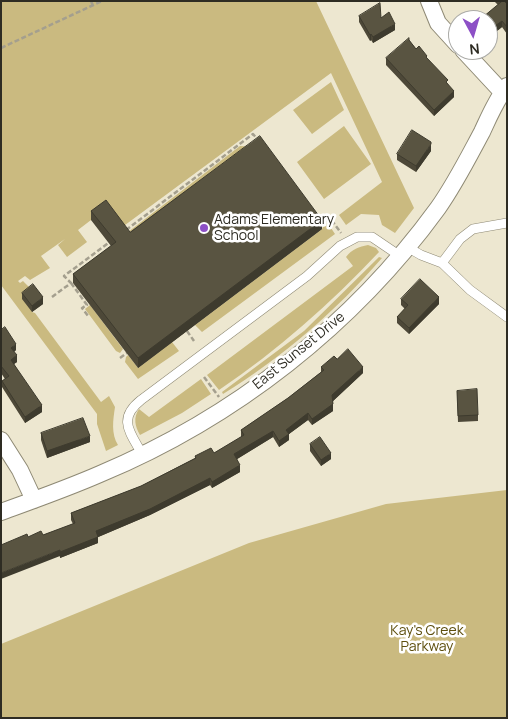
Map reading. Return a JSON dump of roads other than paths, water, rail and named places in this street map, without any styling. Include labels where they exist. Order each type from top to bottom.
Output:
[{"type":"street","points":[[429,1],[438,23],[448,34]]},
{"type":"street","points":[[474,60],[504,89]]},
{"type":"street","name":"East Sunset Drive","points":[[1,512],[101,474],[185,433],[272,377],[337,323],[404,251],[438,207],[464,167],[504,89]]},
{"type":"street","points":[[1,440],[20,470],[34,500]]},
{"type":"lane","points":[[442,263],[460,239],[473,229],[507,224]]},
{"type":"lane","points":[[142,454],[128,429],[127,416],[132,407],[307,276],[340,246],[357,237],[372,237],[387,246],[422,255],[442,263],[470,290],[507,317]]},
{"type":"place","name":"Adams Elementary School","points":[[204,228]]},
{"type":"park label","name":"Kay's Creek Parkway","points":[[427,640]]}]
